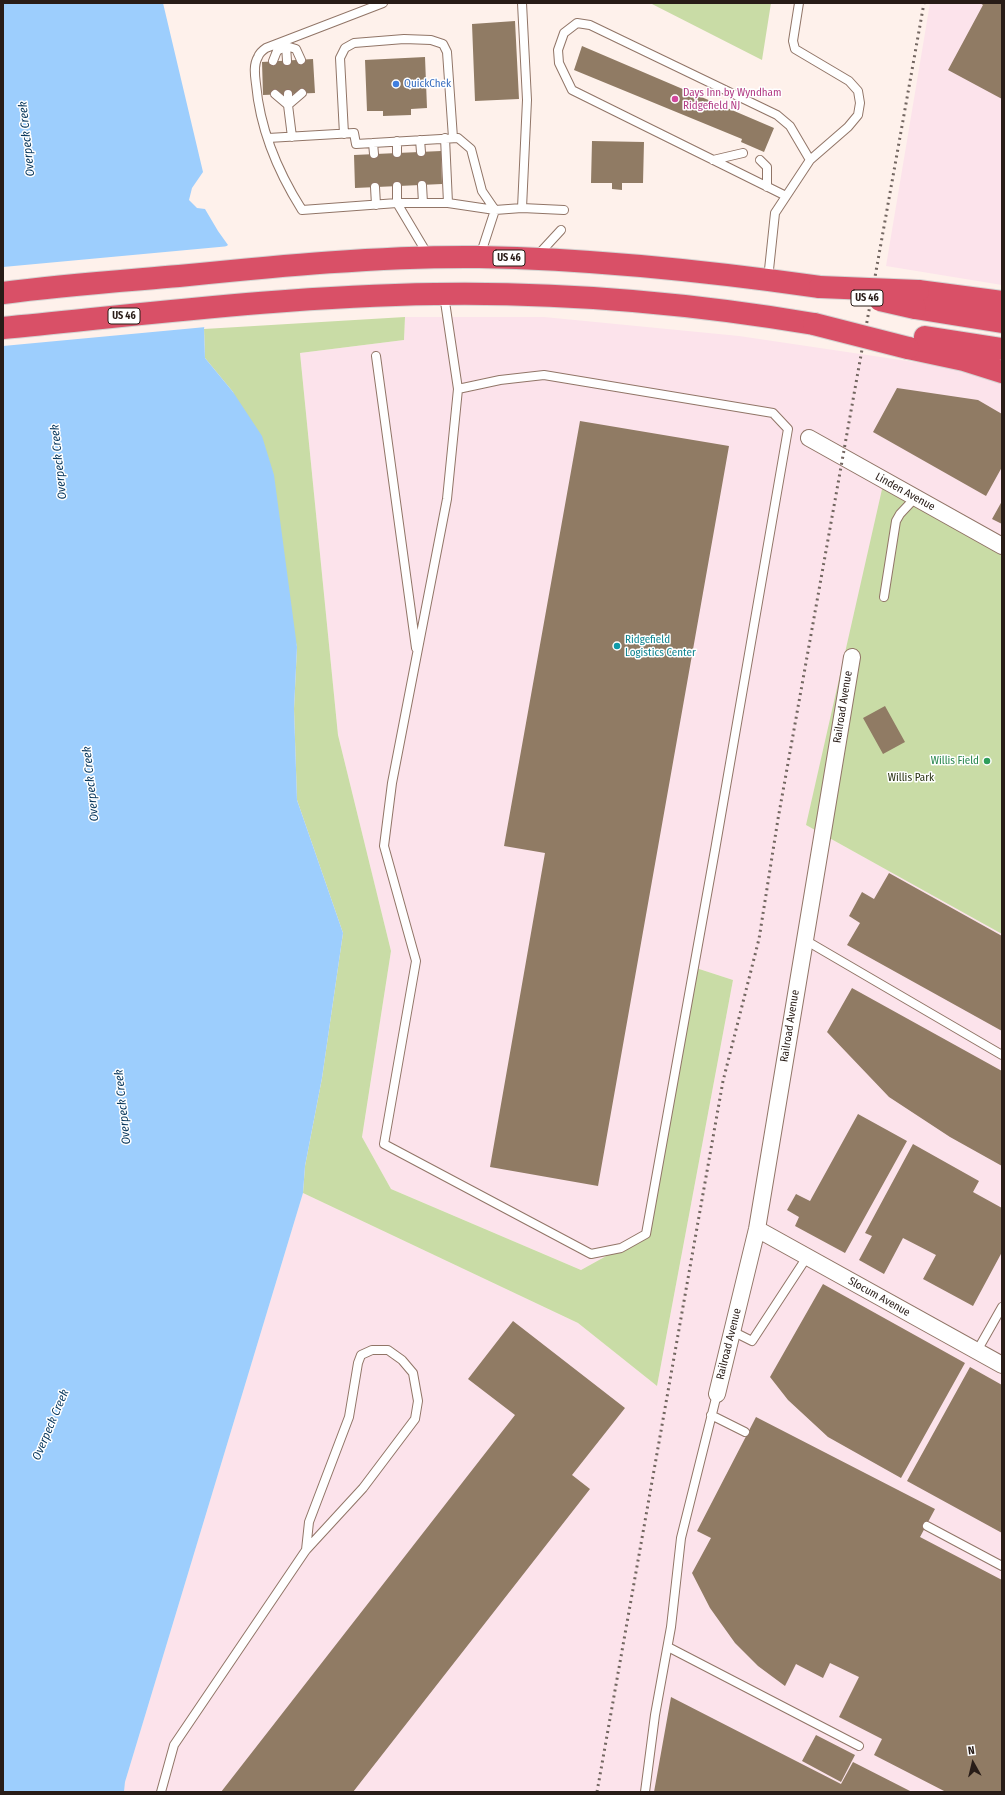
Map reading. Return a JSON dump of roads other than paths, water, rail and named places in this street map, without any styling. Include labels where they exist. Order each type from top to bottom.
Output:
[{"type":"highway","name":"US 46","points":[[7,292],[331,261],[480,257],[655,266],[916,300]]},
{"type":"highway","name":"US 46","points":[[3,328],[324,298],[444,294],[521,294],[638,301],[724,310],[814,324],[909,342]]},
{"type":"highway","points":[[916,300],[1002,302]]},
{"type":"highway","points":[[916,300],[1002,322]]},
{"type":"highway","points":[[909,342],[1002,349]]},
{"type":"highway","points":[[909,342],[1002,372]]},
{"type":"street","name":"Linden Avenue","points":[[809,438],[1002,546]]},
{"type":"street","name":"Railroad Avenue","points":[[717,1394],[757,1229],[852,657]]},
{"type":"street","name":"Slocum Avenue","points":[[757,1229],[1002,1365]]},
{"type":"lane","points":[[383,3],[286,43],[266,48],[258,57],[255,69],[258,101],[271,149],[288,187],[302,210],[398,203],[448,203],[496,210],[522,208],[564,210]]},
{"type":"lane","points":[[522,3],[527,100],[522,208]]},
{"type":"lane","points":[[768,280],[775,213],[810,160],[848,127],[858,116],[860,103],[858,91],[849,81],[795,49],[793,41],[799,3]]},
{"type":"lane","points":[[786,196],[572,90],[559,63],[558,50],[564,34],[577,24],[590,24],[777,116],[790,126],[810,160]]},
{"type":"lane","points":[[344,134],[340,58],[345,48],[354,42],[404,38],[431,40],[443,44],[447,52],[449,138],[448,203]]},
{"type":"lane","points":[[286,43],[296,49],[301,60]]},
{"type":"lane","points":[[286,43],[287,61]]},
{"type":"lane","points":[[273,61],[277,51],[286,43]]},
{"type":"lane","points":[[288,104],[302,93]]},
{"type":"lane","points":[[275,94],[288,104]]},
{"type":"lane","points":[[288,94],[292,137]]},
{"type":"lane","points":[[268,138],[354,133],[356,144],[458,138],[464,141],[471,149],[482,191],[496,210]]},
{"type":"lane","points":[[420,140],[421,152]]},
{"type":"lane","points":[[397,141],[397,153]]},
{"type":"lane","points":[[374,143],[374,154]]},
{"type":"lane","points":[[713,160],[742,154]]},
{"type":"lane","points":[[760,160],[767,167],[767,187]]},
{"type":"lane","points":[[422,185],[423,203]]},
{"type":"lane","points":[[397,186],[398,203],[430,258]]},
{"type":"lane","points":[[375,187],[376,205]]},
{"type":"lane","points":[[480,257],[496,210]]},
{"type":"lane","points":[[534,259],[561,230]]},
{"type":"lane","points":[[444,294],[458,389],[447,499],[392,783],[384,846],[416,961],[384,1144],[591,1254],[621,1248],[646,1234],[717,842],[788,429],[773,413],[544,375],[500,380],[458,389]]},
{"type":"lane","points":[[376,356],[417,656]]},
{"type":"lane","points":[[884,597],[896,521],[900,514],[915,498]]},
{"type":"lane","points":[[805,940],[1002,1055]]},
{"type":"lane","points":[[732,1331],[752,1340],[807,1256]]},
{"type":"lane","points":[[977,1351],[1002,1307]]},
{"type":"lane","points":[[161,1792],[174,1745],[306,1550],[363,1488],[415,1419],[418,1401],[413,1373],[402,1360],[388,1350],[372,1350],[361,1355],[358,1363],[349,1417],[309,1522],[306,1550]]},
{"type":"lane","points":[[644,1792],[655,1714],[668,1647],[681,1538],[717,1394]]},
{"type":"lane","points":[[711,1415],[745,1432]]},
{"type":"lane","points":[[927,1526],[1002,1566]]},
{"type":"lane","points":[[668,1647],[859,1746]]},
{"type":"water","name":"Overpeck Creek","points":[[3,3],[163,3],[203,172],[192,188],[189,200],[197,208],[205,209],[228,245],[214,255],[204,329],[205,358],[233,392],[262,436],[274,475],[297,647],[294,709],[297,800],[343,933],[322,1078],[305,1166],[303,1193],[125,1782],[124,1792],[3,1792]]},
{"type":"railway","points":[[597,1792],[723,1081],[759,939],[778,819],[924,3]]},
{"type":"place","name":"QuickChek","points":[[396,84]]},
{"type":"place","name":"Days Inn by Wyndham Ridgefield NJ","points":[[675,99]]},
{"type":"place","name":"Ridgefield Logistics Center","points":[[617,646]]},
{"type":"place","name":"Willis Field","points":[[987,761]]},
{"type":"park label","name":"Willis Park","points":[[911,778]]}]
